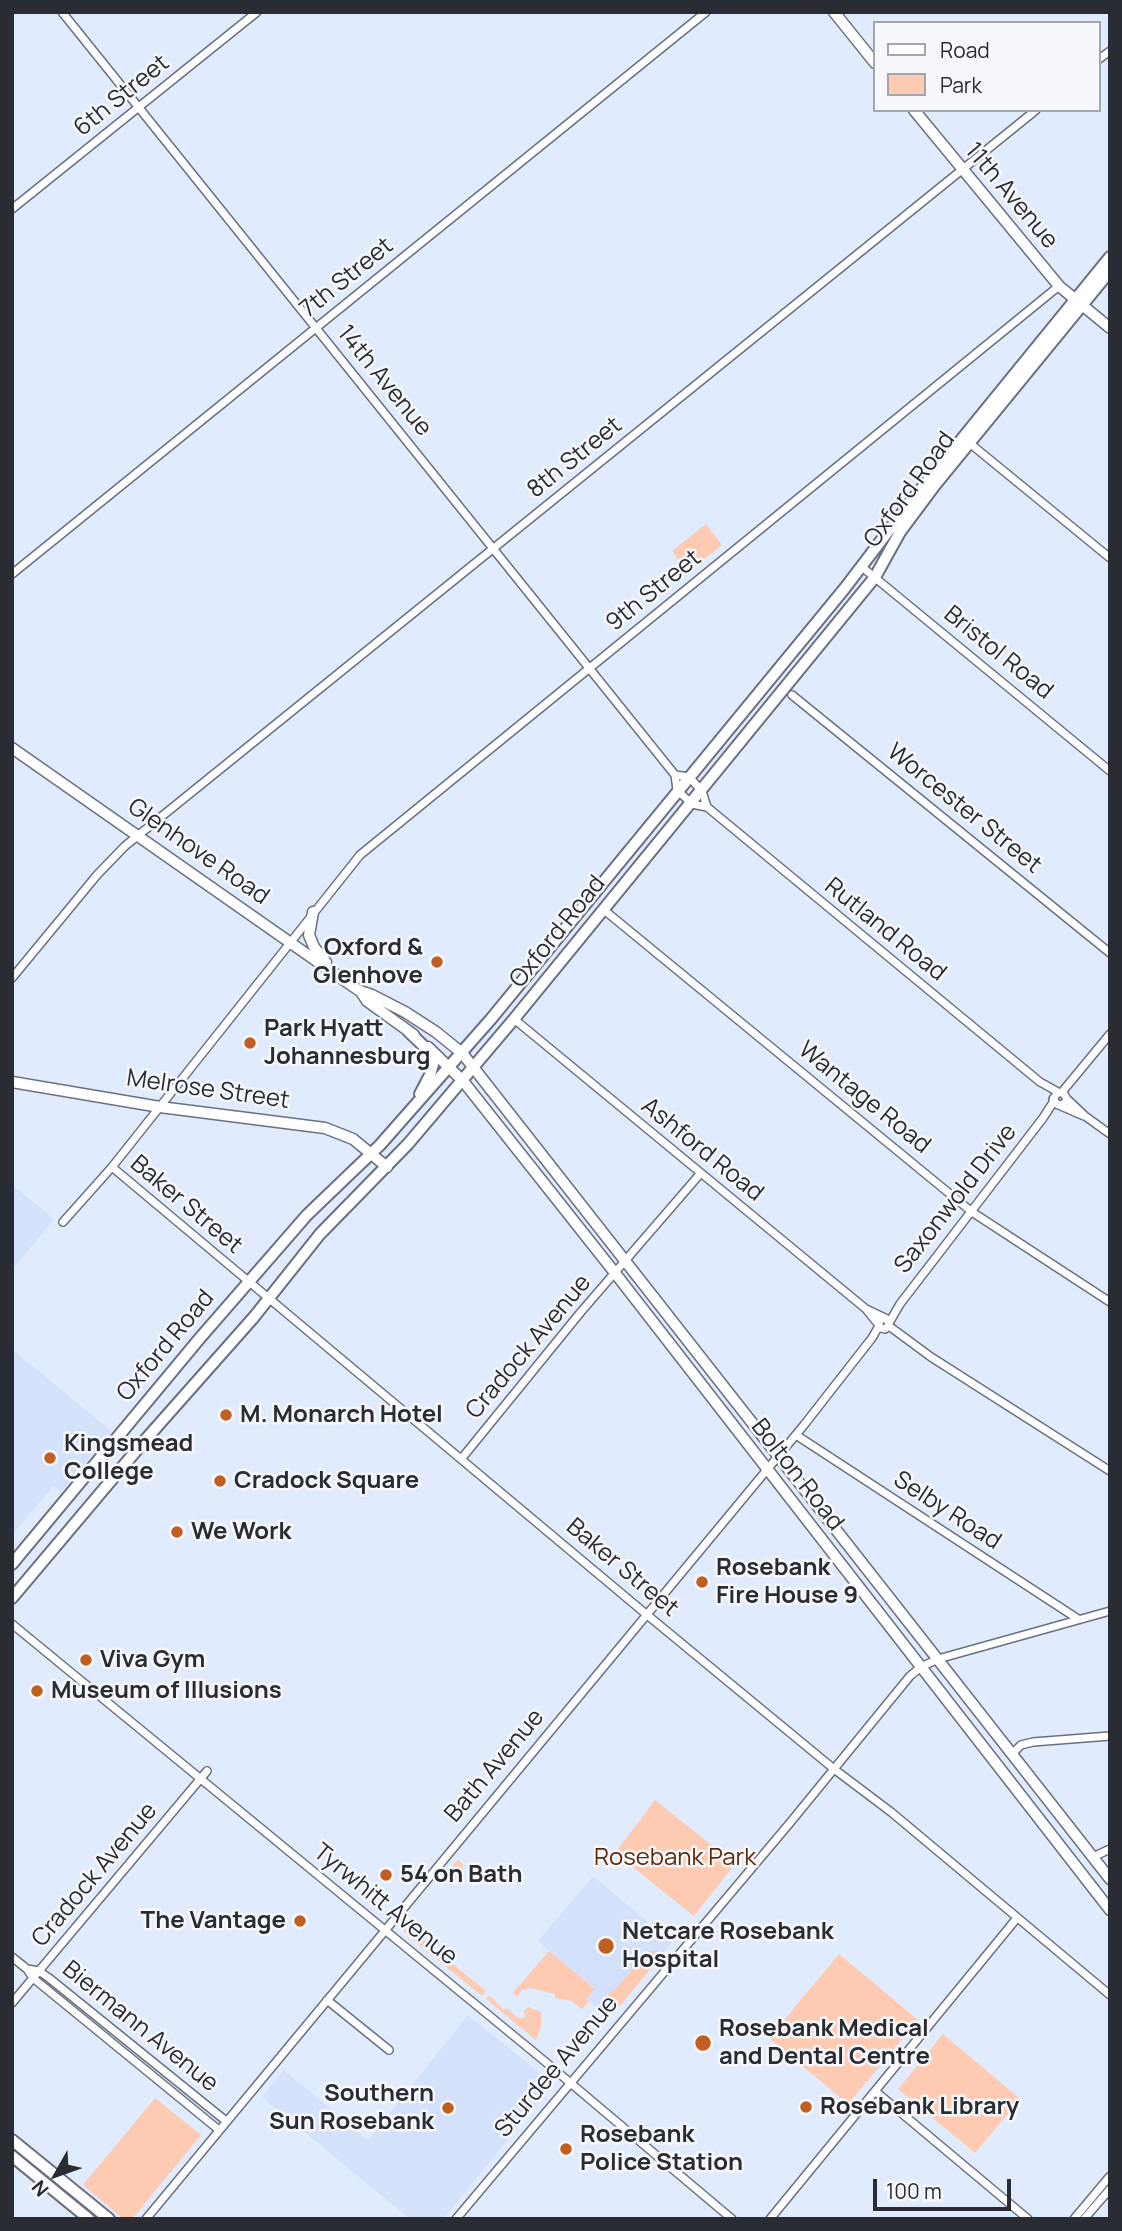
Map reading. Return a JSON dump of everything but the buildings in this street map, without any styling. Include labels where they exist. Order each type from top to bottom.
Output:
[{"type":"main road","points":[[834,12],[874,62]]},
{"type":"main road","name":"11th Avenue","points":[[916,112],[1059,286],[1110,328]]},
{"type":"main road","name":"Oxford Road","points":[[12,1564],[200,1338],[307,1215],[371,1153],[451,1067],[966,440],[1077,303],[1110,257]]},
{"type":"main road","name":"Oxford Road","points":[[1077,303],[1110,271]]},
{"type":"main road","name":"Oxford Road","points":[[12,1598],[269,1298],[320,1234],[387,1167],[463,1080],[692,804],[875,577],[900,532],[966,440]]},
{"type":"main road","name":"Glenhove Road","points":[[12,748],[360,991],[405,1012],[462,1053]]},
{"type":"main road","points":[[313,912],[309,927],[311,939],[320,955],[338,976]]},
{"type":"main road","name":"Glenhove Road","points":[[360,991],[367,1001],[451,1067]]},
{"type":"main road","points":[[409,1032],[429,1051],[434,1061],[430,1075],[410,1111]]},
{"type":"main road","name":"Bolton Road","points":[[462,1053],[1110,1879]]},
{"type":"main road","name":"Bolton Road","points":[[451,1067],[615,1273],[1110,1910]]},
{"type":"main road","name":"Melrose Street","points":[[12,1082],[160,1107],[325,1128],[346,1135],[387,1167]]},
{"type":"main road","points":[[12,2140],[108,2219]]},
{"type":"main road","points":[[12,2157],[89,2219]]},
{"type":"street","name":"14th Avenue","points":[[62,12],[675,775]]},
{"type":"street","name":"6th Street","points":[[12,209],[257,12]]},
{"type":"street","name":"7th Street","points":[[12,574],[706,12]]},
{"type":"street","name":"8th Street","points":[[12,978],[106,865],[138,836],[1034,112]]},
{"type":"street","name":"9th Street","points":[[63,1222],[112,1167],[360,855],[1059,286]]},
{"type":"street","points":[[966,440],[1110,558]]},
{"type":"street","name":"Bristol Road","points":[[862,567],[1110,771]]},
{"type":"street","points":[[766,683],[779,694],[792,695],[789,683],[776,672]]},
{"type":"street","name":"Worcester Street","points":[[792,695],[1110,953]]},
{"type":"street","points":[[675,775],[689,777],[702,790],[707,807],[692,804],[677,790],[675,775]]},
{"type":"street","name":"Rutland Road","points":[[707,807],[1060,1099],[1110,1134]]},
{"type":"street","name":"Wantage Road","points":[[604,909],[972,1212],[1110,1303]]},
{"type":"street","name":"Ashford Road","points":[[514,1019],[884,1324],[1110,1471]]},
{"type":"street","name":"Saxonwold Drive","points":[[884,1324],[1110,1034]]},
{"type":"street","name":"Baker Street","points":[[112,1167],[646,1614],[834,1769],[891,1812],[1110,1995]]},
{"type":"street","name":"Cradock Avenue","points":[[462,1458],[700,1174]]},
{"type":"street","name":"Bath Avenue","points":[[146,2219],[765,1469],[796,1435],[884,1324]]},
{"type":"street","name":"Selby Road","points":[[796,1435],[1078,1619]]},
{"type":"street","name":"Sturdee Avenue","points":[[456,2219],[910,1676],[938,1659],[1110,1611]]},
{"type":"street","name":"Tyrwhitt Avenue","points":[[12,1624],[732,2219]]},
{"type":"street","points":[[1012,1754],[1021,1745],[1033,1742],[1110,1736]]},
{"type":"street","name":"Cradock Avenue","points":[[12,2003],[207,1771]]},
{"type":"street","points":[[1093,1857],[1110,1849]]},
{"type":"street","points":[[769,2219],[1017,1918]]},
{"type":"street","name":"Biermann Avenue","points":[[12,1957],[27,1969],[33,1978],[219,2130]]},
{"type":"street","name":"Biermann Avenue","points":[[27,1969],[39,1971],[226,2121]]},
{"type":"street","points":[[327,2000],[389,2050]]},
{"type":"street","points":[[120,2049],[127,2040]]},
{"type":"street","points":[[875,2091],[1028,2219]]},
{"type":"street","points":[[1074,2219],[1110,2176]]},
{"type":"street","points":[[1084,2219],[1110,2189]]},
{"type":"shaded area","points":[[12,1185],[54,1219],[12,1270]]},
{"type":"shaded area","name":"Kingsmead College","points":[[12,1349],[111,1431],[61,1492],[53,1486],[12,1535]]},
{"type":"shaded area","name":"Netcare Rosebank Hospital","points":[[593,1876],[672,1942],[609,2018],[586,1999],[594,1988],[538,1941]]},
{"type":"shaded area","points":[[468,2015],[553,2084],[443,2219],[410,2219],[262,2097],[284,2070],[368,2140]]},
{"type":"green space","points":[[706,524],[722,545],[688,572],[672,551]]},
{"type":"green space","name":"Rosebank Park","points":[[655,1800],[735,1864],[694,1916],[615,1853]]},
{"type":"green space","points":[[458,1860],[463,1864],[463,1870],[456,1880],[446,1873]]},
{"type":"green space","points":[[406,1926],[486,1991],[482,1996],[407,1935],[404,1931]]},
{"type":"green space","points":[[549,1951],[595,1989],[582,2009],[572,2001],[555,1998],[555,1994],[530,1988],[522,1990],[517,1997],[513,1993]]},
{"type":"green space","points":[[649,1951],[663,1951],[663,1954],[614,2013],[608,2010],[605,2001],[611,1991],[613,1992],[633,1969],[631,1967],[635,1962]]},
{"type":"green space","points":[[839,1954],[918,2020],[848,2104],[769,2038]]},
{"type":"green space","points":[[489,1995],[504,2010],[506,2008],[520,2019],[525,2017],[524,2011],[528,2007],[541,2012],[541,2027],[536,2040],[486,1999]]},
{"type":"green space","points":[[943,2034],[1020,2099],[975,2153],[898,2089]]},
{"type":"green space","points":[[155,2098],[201,2135],[133,2218],[122,2218],[83,2185]]},
{"type":"place","name":"Oxford & Glenhove","points":[[437,962]]},
{"type":"place","name":"Park Hyatt Johannesburg","points":[[250,1043]]},
{"type":"place","name":"M. Monarch Hotel","points":[[226,1415]]},
{"type":"place","name":"Kingsmead College","points":[[50,1458]]},
{"type":"place","name":"Cradock Square","points":[[220,1481]]},
{"type":"place","name":"We Work","points":[[177,1532]]},
{"type":"place","name":"Rosebank Fire House 9","points":[[702,1582]]},
{"type":"place","name":"Viva Gym","points":[[86,1660]]},
{"type":"place","name":"Museum of Illusions","points":[[37,1691]]},
{"type":"place","name":"54 on Bath","points":[[386,1875]]},
{"type":"place","name":"The Vantage","points":[[300,1921]]},
{"type":"place","name":"Netcare Rosebank Hospital","points":[[606,1946]]},
{"type":"place","name":"Rosebank Medical and Dental Centre","points":[[703,2043]]},
{"type":"place","name":"Rosebank Library","points":[[806,2107]]},
{"type":"place","name":"Southern Sun Rosebank","points":[[448,2108]]},
{"type":"place","name":"Rosebank Police Station","points":[[566,2149]]}]
